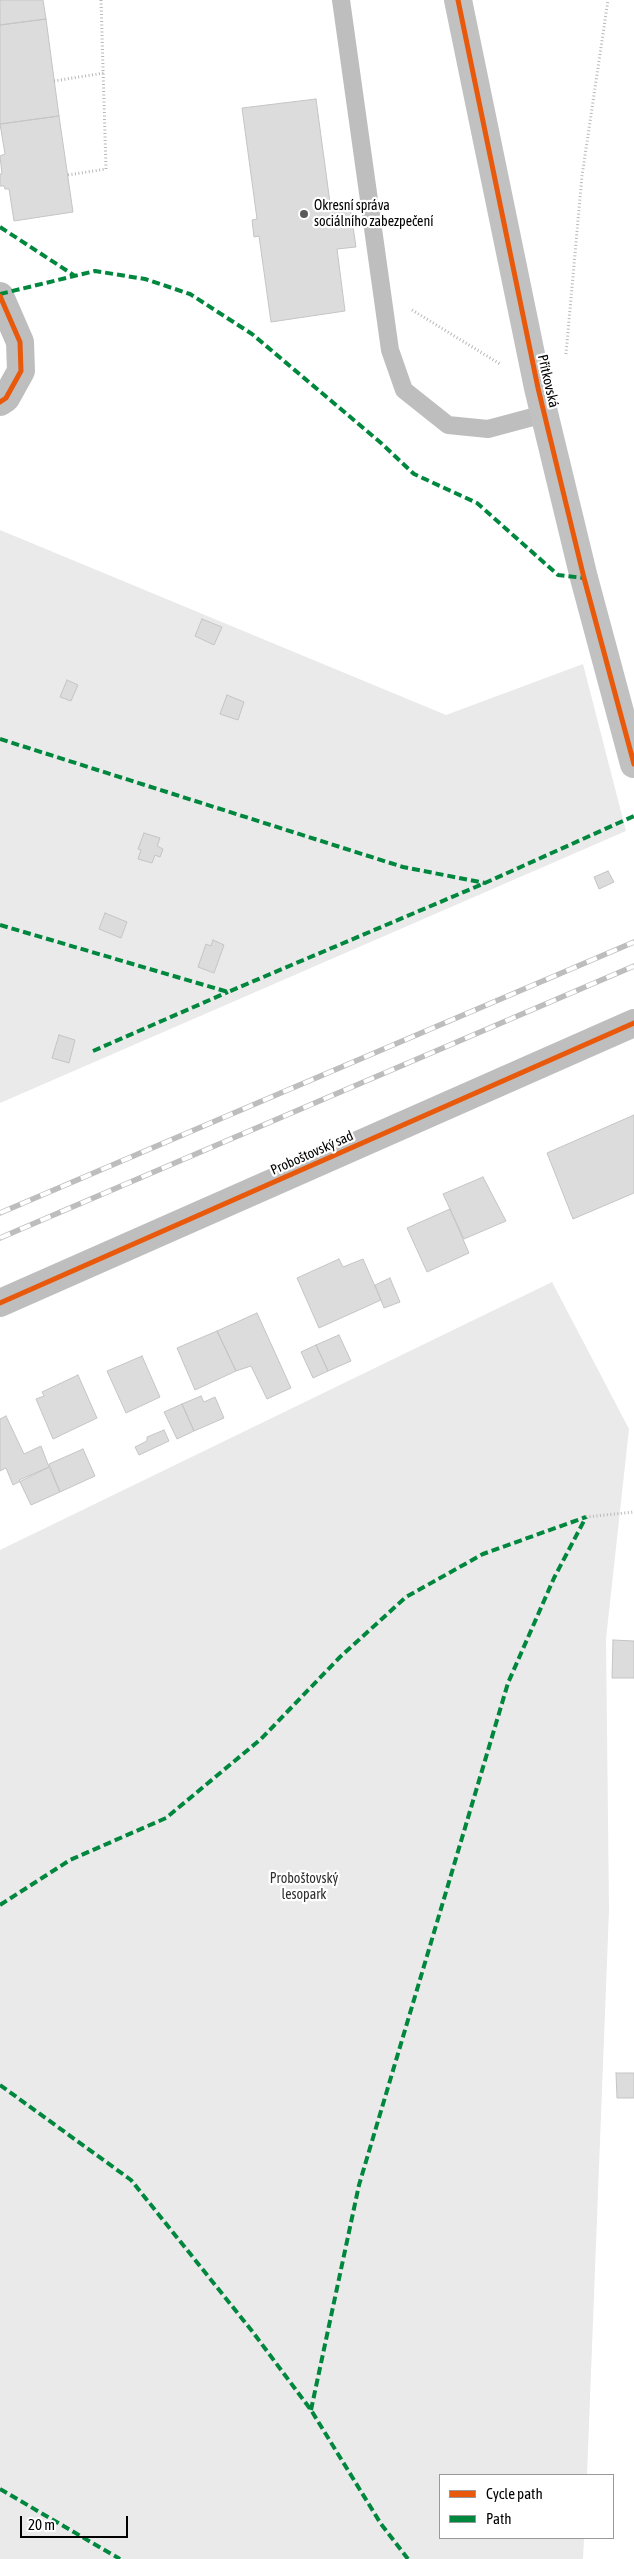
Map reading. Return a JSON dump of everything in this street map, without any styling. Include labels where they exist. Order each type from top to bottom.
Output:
[{"type":"street","name":"Přítkovská","points":[[458,0],[538,388],[584,578],[634,764]]},
{"type":"street","points":[[0,296],[20,342],[21,371],[6,398],[0,402]]},
{"type":"street","name":"Proboštovský sad","points":[[0,1303],[634,1023]]},
{"type":"lane","points":[[342,0],[390,350],[404,390],[448,425],[488,429],[544,414]]},
{"type":"path","points":[[68,175],[106,169],[102,0]]},
{"type":"path","points":[[567,360],[566,342],[582,176],[608,0]]},
{"type":"path","points":[[54,81],[104,73]]},
{"type":"path","points":[[381,291],[538,388]]},
{"type":"path","points":[[586,1517],[634,1512]]},
{"type":"green space","points":[[0,530],[446,715],[583,664],[626,831],[0,1103]]},
{"type":"green space","name":"Proboštovský lesopark","points":[[552,1282],[629,1429],[606,1639],[609,1910],[587,2474],[439,2474],[439,2539],[584,2539],[583,2559],[0,2559],[0,1550]]},
{"type":"building","points":[[0,0],[43,0],[46,19],[0,25]]},
{"type":"building","points":[[46,19],[59,116],[0,124],[0,25]]},
{"type":"building","name":"Okresní správa sociálního zabezpečení","points":[[316,99],[331,210],[350,206],[356,247],[337,249],[345,311],[271,322],[259,236],[254,237],[252,220],[257,219],[242,108]]},
{"type":"building","points":[[59,116],[73,212],[14,221],[9,189],[0,186],[0,174],[2,174],[0,156],[5,154],[0,124]]},
{"type":"building","points":[[202,619],[222,627],[214,645],[195,636]]},
{"type":"building","points":[[67,680],[78,685],[71,701],[60,697]]},
{"type":"building","points":[[227,695],[244,702],[238,720],[220,714]]},
{"type":"building","points":[[144,833],[160,838],[157,846],[163,849],[160,857],[155,855],[152,863],[138,859],[141,850],[138,849]]},
{"type":"building","points":[[608,871],[614,882],[599,889],[594,877]]},
{"type":"building","points":[[105,913],[127,922],[121,938],[99,929]]},
{"type":"building","points":[[213,940],[224,945],[214,973],[198,967],[206,944],[211,946]]},
{"type":"building","points":[[59,1035],[75,1040],[69,1063],[52,1058]]},
{"type":"building","points":[[634,1115],[634,1193],[573,1219],[547,1153]]},
{"type":"building","points":[[483,1177],[506,1221],[464,1239],[443,1194]]},
{"type":"building","points":[[450,1209],[469,1253],[427,1272],[407,1228]]},
{"type":"building","points":[[339,1259],[343,1267],[363,1259],[381,1300],[319,1328],[297,1278]]},
{"type":"building","points":[[390,1278],[400,1302],[384,1308],[375,1285]]},
{"type":"building","points":[[257,1313],[291,1388],[267,1399],[251,1366],[236,1371],[217,1331]]},
{"type":"building","points":[[217,1331],[236,1371],[195,1390],[177,1348]]},
{"type":"building","points":[[339,1335],[351,1361],[328,1371],[316,1345]]},
{"type":"building","points":[[316,1345],[328,1371],[313,1378],[301,1352]]},
{"type":"building","points":[[142,1356],[160,1397],[126,1413],[107,1371]]},
{"type":"building","points":[[78,1375],[97,1418],[53,1439],[36,1399],[44,1396],[42,1392]]},
{"type":"building","points":[[201,1396],[204,1402],[215,1397],[224,1418],[194,1431],[182,1404]]},
{"type":"building","points":[[182,1404],[194,1431],[177,1439],[164,1412]]},
{"type":"building","points":[[6,1416],[24,1454],[41,1446],[49,1467],[13,1485],[6,1468],[0,1471],[0,1419]]},
{"type":"building","points":[[164,1430],[169,1441],[139,1455],[135,1447],[147,1441],[147,1437]]},
{"type":"building","points":[[83,1449],[95,1476],[60,1492],[49,1464]]},
{"type":"building","points":[[49,1467],[60,1492],[31,1505],[19,1480]]},
{"type":"building","points":[[613,1640],[634,1641],[634,1678],[612,1678]]},
{"type":"building","points":[[616,2073],[634,2073],[634,2098],[617,2098]]},
{"type":"railway","points":[[0,1213],[634,942]]},
{"type":"railway","points":[[0,1238],[634,966]]},
{"type":"marked path","points":[[0,227],[75,276]]},
{"type":"marked path","points":[[0,294],[95,271],[145,279],[190,294],[252,334],[381,443],[414,474],[477,503],[558,575],[584,578]]},
{"type":"marked path","points":[[0,739],[403,867],[485,883]]},
{"type":"marked path","points":[[0,925],[228,992],[485,883],[634,816]]},
{"type":"marked path","points":[[93,1051],[228,992]]},
{"type":"marked path","points":[[0,1905],[70,1860],[166,1818],[261,1739],[340,1657],[406,1597],[483,1554],[586,1517]]},
{"type":"marked path","points":[[311,2410],[359,2185],[508,1683],[554,1578],[586,1517]]},
{"type":"marked path","points":[[0,2085],[131,2180],[252,2331],[311,2410],[381,2524],[408,2559]]},
{"type":"marked path","points":[[0,2489],[120,2559]]},
{"type":"cycle path","points":[[458,0],[538,388],[584,578],[634,764]]},
{"type":"cycle path","points":[[0,296],[20,342],[21,371],[6,398],[0,402]]},
{"type":"cycle path","points":[[0,1303],[634,1023]]},
{"type":"place","name":"Okresní správa sociálního zabezpečení","points":[[304,214]]}]
